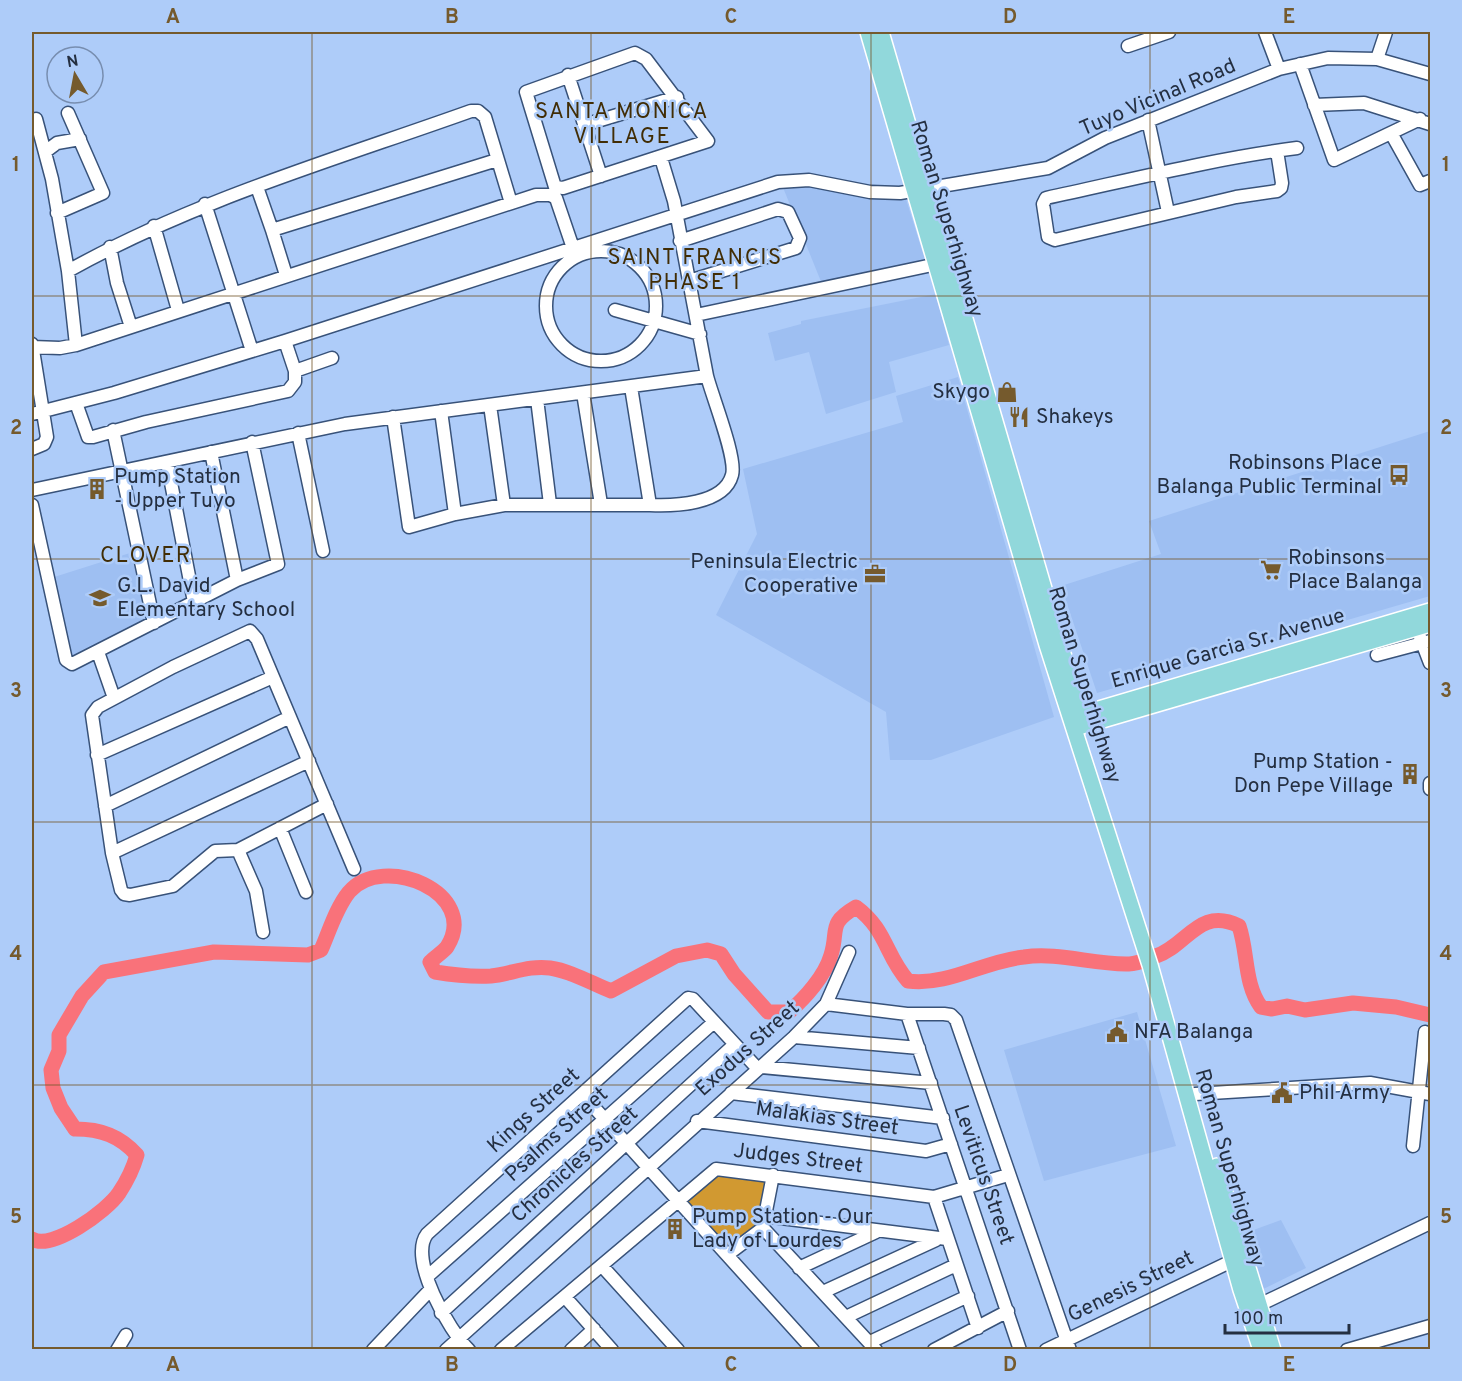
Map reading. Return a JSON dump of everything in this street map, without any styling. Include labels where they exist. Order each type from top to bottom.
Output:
[{"type":"main road","name":"Roman Superhighway","points":[[868,32],[922,189],[938,264],[1047,645],[1078,721]]},
{"type":"main road","name":"Roman Superhighway","points":[[881,32],[922,189],[1078,721],[1273,1350]]},
{"type":"main road","name":"Enrique Garcia Sr. Avenue","points":[[1078,721],[1425,627]]},
{"type":"main road","name":"Roman Superhighway","points":[[1154,964],[1234,1260],[1261,1350]]},
{"type":"street","points":[[1128,46],[1148,35],[1169,32]]},
{"type":"street","points":[[1265,32],[1279,69]]},
{"type":"street","points":[[1377,59],[1386,32]]},
{"type":"street","points":[[635,53],[646,59],[708,141],[563,188],[555,187],[525,96],[529,90],[568,75],[635,53]]},
{"type":"street","name":"Tuyo Vicinal Road","points":[[38,412],[76,403],[285,341],[778,182],[794,179],[870,192],[900,193],[1048,168],[1148,120],[1279,69],[1328,58],[1377,59],[1431,74]]},
{"type":"street","points":[[1300,64],[1334,160],[1391,133],[1425,122]]},
{"type":"street","points":[[568,75],[601,176]]},
{"type":"street","points":[[584,125],[676,97]]},
{"type":"street","points":[[1314,105],[1364,103],[1425,122]]},
{"type":"street","points":[[68,271],[110,247],[205,204],[471,111],[478,111],[485,117],[512,203]]},
{"type":"street","points":[[57,213],[103,193],[68,113]]},
{"type":"street","points":[[36,119],[45,152],[68,271],[76,345]]},
{"type":"street","points":[[1148,120],[1168,212]]},
{"type":"street","points":[[1391,133],[1420,185],[1431,181]]},
{"type":"street","points":[[45,152],[57,143],[80,139]]},
{"type":"street","points":[[1276,151],[1282,183],[1281,188],[1277,191],[1168,212],[1055,240],[1048,237],[1043,204],[1046,198],[1227,158],[1276,151],[1297,148]]},
{"type":"street","points":[[393,417],[409,527],[455,514],[504,505],[680,506],[704,500],[727,484],[732,475],[729,450],[707,376],[674,201],[661,158]]},
{"type":"street","points":[[272,230],[497,159]]},
{"type":"street","points":[[257,187],[286,275]]},
{"type":"street","points":[[32,449],[47,441],[38,412],[32,346],[60,348],[76,345],[233,292],[544,194],[556,198],[573,248]]},
{"type":"street","points":[[205,204],[252,351]]},
{"type":"street","points":[[680,241],[778,209],[788,212],[800,238],[796,248],[689,281]]},
{"type":"street","points":[[154,226],[178,310]]},
{"type":"street","points":[[110,247],[117,283],[131,327]]},
{"type":"street","points":[[593,251],[614,252],[633,261],[648,277],[656,298],[654,323],[644,341],[626,355],[604,361],[583,358],[563,347],[550,330],[545,310],[548,288],[558,271],[573,258],[593,251]]},
{"type":"street","points":[[696,315],[938,264]]},
{"type":"street","points":[[615,310],[654,323],[700,334]]},
{"type":"street","points":[[76,403],[88,437],[288,391],[295,382],[295,371],[285,341]]},
{"type":"street","points":[[295,371],[332,358]]},
{"type":"street","points":[[32,490],[298,433],[393,417],[707,376]]},
{"type":"street","points":[[631,387],[650,505]]},
{"type":"street","points":[[583,393],[601,504]]},
{"type":"street","points":[[537,399],[550,504]]},
{"type":"street","points":[[490,405],[504,505]]},
{"type":"street","points":[[441,411],[455,514]]},
{"type":"street","points":[[113,430],[120,472],[154,622]]},
{"type":"street","points":[[298,433],[323,551]]},
{"type":"street","points":[[32,505],[66,660],[72,664],[237,580],[278,564],[252,442]]},
{"type":"street","points":[[211,452],[237,580]]},
{"type":"street","points":[[167,462],[194,602]]},
{"type":"street","points":[[1377,655],[1425,627],[1431,663]]},
{"type":"street","points":[[327,804],[238,850],[215,851],[173,886],[130,895],[124,894],[112,853],[92,715],[98,707],[114,698],[245,631],[255,634],[309,761],[327,804],[354,869]]},
{"type":"street","points":[[98,652],[114,698]]},
{"type":"street","points":[[98,755],[273,677]]},
{"type":"street","points":[[105,806],[290,717]]},
{"type":"street","points":[[112,853],[309,761]]},
{"type":"street","points":[[280,828],[306,892]]},
{"type":"street","points":[[238,850],[256,891],[263,932]]},
{"type":"street","points":[[826,1004],[849,952]]},
{"type":"street","name":"Kings Street","points":[[469,1350],[458,1339],[441,1313],[431,1289],[422,1247],[428,1234],[683,1001],[693,999],[734,1045],[759,1068]]},
{"type":"street","name":"Exodus Street","points":[[446,1350],[697,1121],[794,1037],[826,1004],[907,1014],[944,1014],[951,1015],[956,1020],[1008,1175],[1069,1344]]},
{"type":"street","name":"Leviticus Street","points":[[907,1014],[967,1186],[1020,1350]]},
{"type":"street","name":"Psalms Street","points":[[428,1276],[713,1023]]},
{"type":"street","points":[[1413,1146],[1425,1032]]},
{"type":"street","points":[[794,1037],[919,1048]]},
{"type":"street","name":"Chronicles Street","points":[[441,1313],[734,1045]]},
{"type":"street","points":[[759,1068],[931,1083]]},
{"type":"street","points":[[1195,1094],[1370,1083],[1431,1094]]},
{"type":"street","points":[[731,1093],[943,1118]]},
{"type":"street","points":[[582,1094],[813,1350]]},
{"type":"street","name":"Malakias Street","points":[[697,1121],[926,1151],[951,1144]]},
{"type":"street","name":"Judges Street","points":[[501,1350],[717,1169],[773,1174],[934,1197],[1008,1175]]},
{"type":"street","points":[[727,1255],[764,1222],[773,1174]]},
{"type":"street","points":[[934,1197],[941,1240],[956,1265],[978,1328]]},
{"type":"street","points":[[764,1222],[941,1240]]},
{"type":"street","points":[[764,1222],[799,1268],[873,1346],[968,1296]]},
{"type":"street","points":[[1258,1305],[1431,1223]]},
{"type":"street","points":[[799,1268],[876,1232]]},
{"type":"street","points":[[823,1292],[941,1240]]},
{"type":"street","name":"Genesis Street","points":[[1046,1350],[1069,1344],[1234,1260]]},
{"type":"street","points":[[846,1317],[956,1265]]},
{"type":"street","points":[[602,1266],[678,1350]]},
{"type":"street","points":[[372,1350],[431,1289]]},
{"type":"street","points":[[565,1297],[612,1350]]},
{"type":"street","points":[[934,1350],[1008,1311]]},
{"type":"street","points":[[1347,1350],[1431,1326]]},
{"type":"street","points":[[571,1350],[594,1329]]},
{"type":"shaded area","points":[[794,179],[905,196],[926,263],[822,284],[782,185]]},
{"type":"shaded area","points":[[936,294],[949,345],[889,362],[896,392],[826,414],[809,352],[775,361],[768,333],[801,324],[801,321]]},
{"type":"shaded area","name":"Peninsula Electric Cooperative","points":[[958,377],[1054,717],[931,760],[890,760],[886,712],[716,615],[757,534],[743,469],[903,422],[896,396]]},
{"type":"shaded area","name":"Robinsons Place Balanga","points":[[1430,431],[1430,596],[1097,693],[1061,586],[1161,554],[1149,521]]},
{"type":"shaded area","name":"G.L. David Elementary School","points":[[130,553],[150,618],[72,657],[51,578]]},
{"type":"shaded area","points":[[1137,1012],[1176,1146],[1044,1181],[1004,1050]]},
{"type":"shaded area","points":[[717,1170],[772,1176],[761,1226],[731,1253],[682,1200]]},
{"type":"shaded area","points":[[1281,1220],[1306,1268],[1255,1293],[1237,1236]]},
{"type":"waterway","points":[[32,1239],[41,1241],[52,1239],[91,1219],[113,1201],[132,1170],[137,1155],[117,1138],[93,1130],[75,1129],[61,1108],[53,1088],[51,1070],[59,1051],[59,1035],[82,996],[104,972],[214,952],[308,955],[321,950],[344,898],[349,892],[364,881],[383,876],[404,878],[424,884],[440,895],[451,910],[454,927],[447,947],[430,962],[435,972],[449,974],[491,976],[542,967],[573,974],[611,991],[676,956],[707,950],[721,954],[734,974],[768,1012],[789,1012],[819,979],[831,955],[837,923],[856,907],[874,925],[908,981],[923,982],[952,977],[1009,959],[1024,957],[1050,956],[1103,963],[1136,963],[1167,951],[1203,924],[1225,921],[1239,926],[1249,978],[1261,1007],[1272,1009],[1287,1006],[1305,1010],[1353,1003],[1396,1007],[1430,1015]]},
{"type":"place","name":"Skygo","points":[[1007,392]]},
{"type":"place","name":"Shakeys","points":[[1019,417]]},
{"type":"place","name":"Robinsons Place Balanga Public Terminal","points":[[1399,475]]},
{"type":"place","name":"Pump Station - Upper Tuyo","points":[[97,489]]},
{"type":"place","name":"Robinsons Place Balanga","points":[[1271,570]]},
{"type":"place","name":"Peninsula Electric Cooperative","points":[[875,574]]},
{"type":"place","name":"G.L. David Elementary School","points":[[100,598]]},
{"type":"place","name":"Pump Station - Don Pepe Village","points":[[1410,774]]},
{"type":"place","name":"NFA Balanga","points":[[1117,1032]]},
{"type":"place","name":"Phil Army","points":[[1282,1093]]},
{"type":"place","name":"Pump Station - Our Lady of Lourdes","points":[[675,1229]]},
{"type":"district","name":"SANTA MONICA VILLAGE","points":[[622,124]]},
{"type":"district","name":"SAINT FRANCIS PHASE 1","points":[[695,270]]},
{"type":"district","name":"CLOVER","points":[[146,556]]}]
